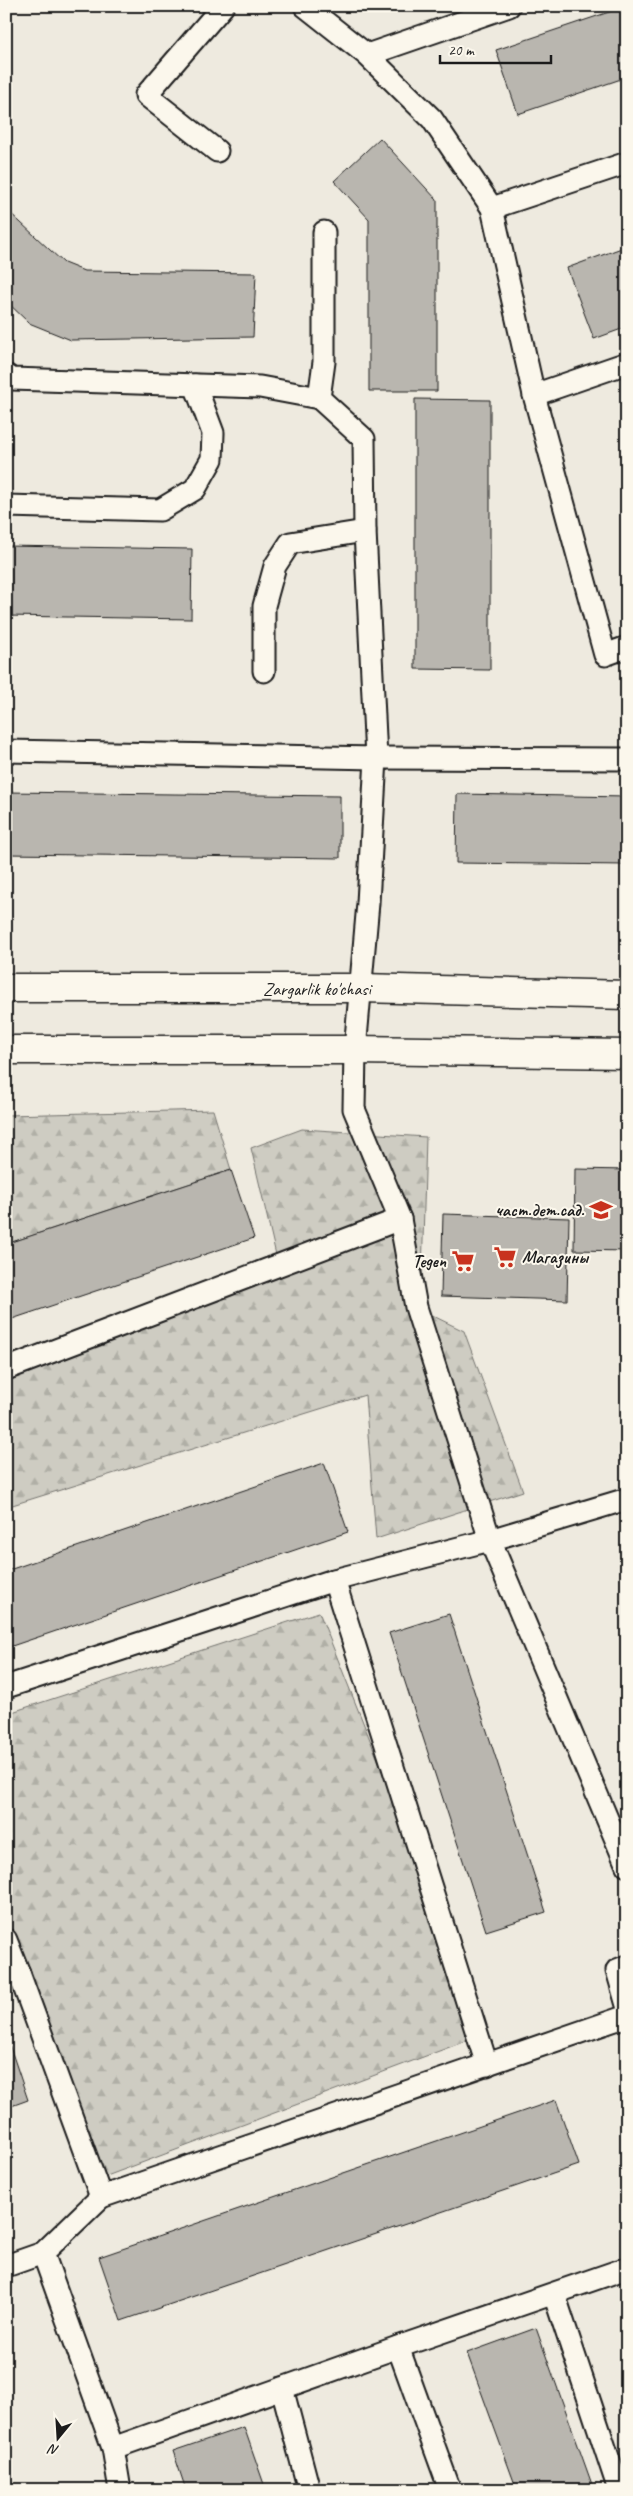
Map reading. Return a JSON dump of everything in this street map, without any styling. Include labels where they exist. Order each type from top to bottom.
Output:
[{"type":"main road","name":"Zargarlik ko'chasi","points":[[6,988],[361,988],[627,995]]},
{"type":"main road","points":[[6,1050],[355,1050],[627,1054]]},
{"type":"lane","points":[[217,152],[146,95],[223,6]]},
{"type":"lane","points":[[305,6],[367,55],[432,119],[492,208],[534,395],[604,655],[627,647]]},
{"type":"lane","points":[[367,55],[509,6]]},
{"type":"lane","points":[[492,208],[627,163]]},
{"type":"lane","points":[[320,398],[324,362],[324,232]]},
{"type":"lane","points":[[534,395],[627,363]]},
{"type":"lane","points":[[6,375],[12,379],[260,387],[320,398],[364,439],[365,531],[376,758],[368,903],[355,1050],[354,1109],[400,1219],[416,1306],[439,1385],[490,1540],[627,1866]]},
{"type":"lane","points":[[6,506],[160,510],[195,489],[212,459],[212,434],[196,385]]},
{"type":"lane","points":[[264,671],[264,606],[275,566],[290,543],[365,531]]},
{"type":"lane","points":[[6,751],[376,758],[627,759]]},
{"type":"lane","points":[[6,1369],[400,1219]]},
{"type":"lane","points":[[6,1687],[334,1580],[490,1540],[627,1499]]},
{"type":"lane","points":[[334,1580],[487,2065]]},
{"type":"lane","points":[[6,1940],[13,1975],[101,2198]]},
{"type":"lane","points":[[627,1966],[617,1970],[627,2005]]},
{"type":"lane","points":[[6,2266],[43,2253],[101,2198],[627,2016]]},
{"type":"lane","points":[[43,2253],[114,2448],[120,2490]]},
{"type":"lane","points":[[114,2448],[398,2346],[627,2268]]},
{"type":"lane","points":[[554,2294],[619,2490]]},
{"type":"lane","points":[[398,2346],[450,2490]]},
{"type":"lane","points":[[282,2388],[309,2490]]},
{"type":"green space","points":[[213,1110],[231,1170],[6,1244],[6,1115]]},
{"type":"green space","points":[[302,1129],[426,1137],[421,1310],[464,1331],[523,1491],[376,1539],[365,1395],[6,1507],[6,1364],[280,1272],[251,1148]]},
{"type":"green space","points":[[319,1612],[487,2033],[104,2177],[6,1951],[6,1714]]},
{"type":"building","points":[[627,6],[627,77],[518,114],[496,50]]},
{"type":"building","points":[[380,138],[437,200],[437,391],[369,391],[369,219],[334,181]]},
{"type":"building","points":[[6,209],[64,263],[84,271],[256,273],[253,337],[71,340],[29,323],[6,301]]},
{"type":"building","points":[[627,246],[627,327],[594,339],[567,268]]},
{"type":"building","points":[[415,399],[490,400],[490,670],[415,669]]},
{"type":"building","points":[[6,546],[192,549],[191,619],[6,616]]},
{"type":"building","points":[[6,792],[340,796],[340,858],[6,854]]},
{"type":"building","points":[[457,794],[627,797],[627,865],[456,863]]},
{"type":"building","name":"част.дет.сад.","points":[[575,1169],[627,1170],[627,1251],[574,1250]]},
{"type":"building","points":[[231,1170],[254,1238],[6,1321],[6,1244]]},
{"type":"building","name":"Магазины","points":[[443,1214],[569,1218],[567,1300],[441,1296]]},
{"type":"building","points":[[324,1463],[348,1532],[6,1648],[6,1571]]},
{"type":"building","points":[[449,1614],[546,1912],[486,1931],[389,1633]]},
{"type":"building","points":[[6,2035],[28,2100],[6,2108]]},
{"type":"building","points":[[556,2100],[579,2165],[121,2321],[99,2257]]},
{"type":"building","points":[[536,2328],[594,2490],[517,2490],[467,2353]]},
{"type":"building","points":[[244,2427],[266,2490],[186,2490],[173,2451]]},
{"type":"place","name":"част.дет.сад.","points":[[601,1210]]},
{"type":"place","name":"Магазины","points":[[505,1257]]},
{"type":"place","name":"Tegen","points":[[463,1261]]}]
